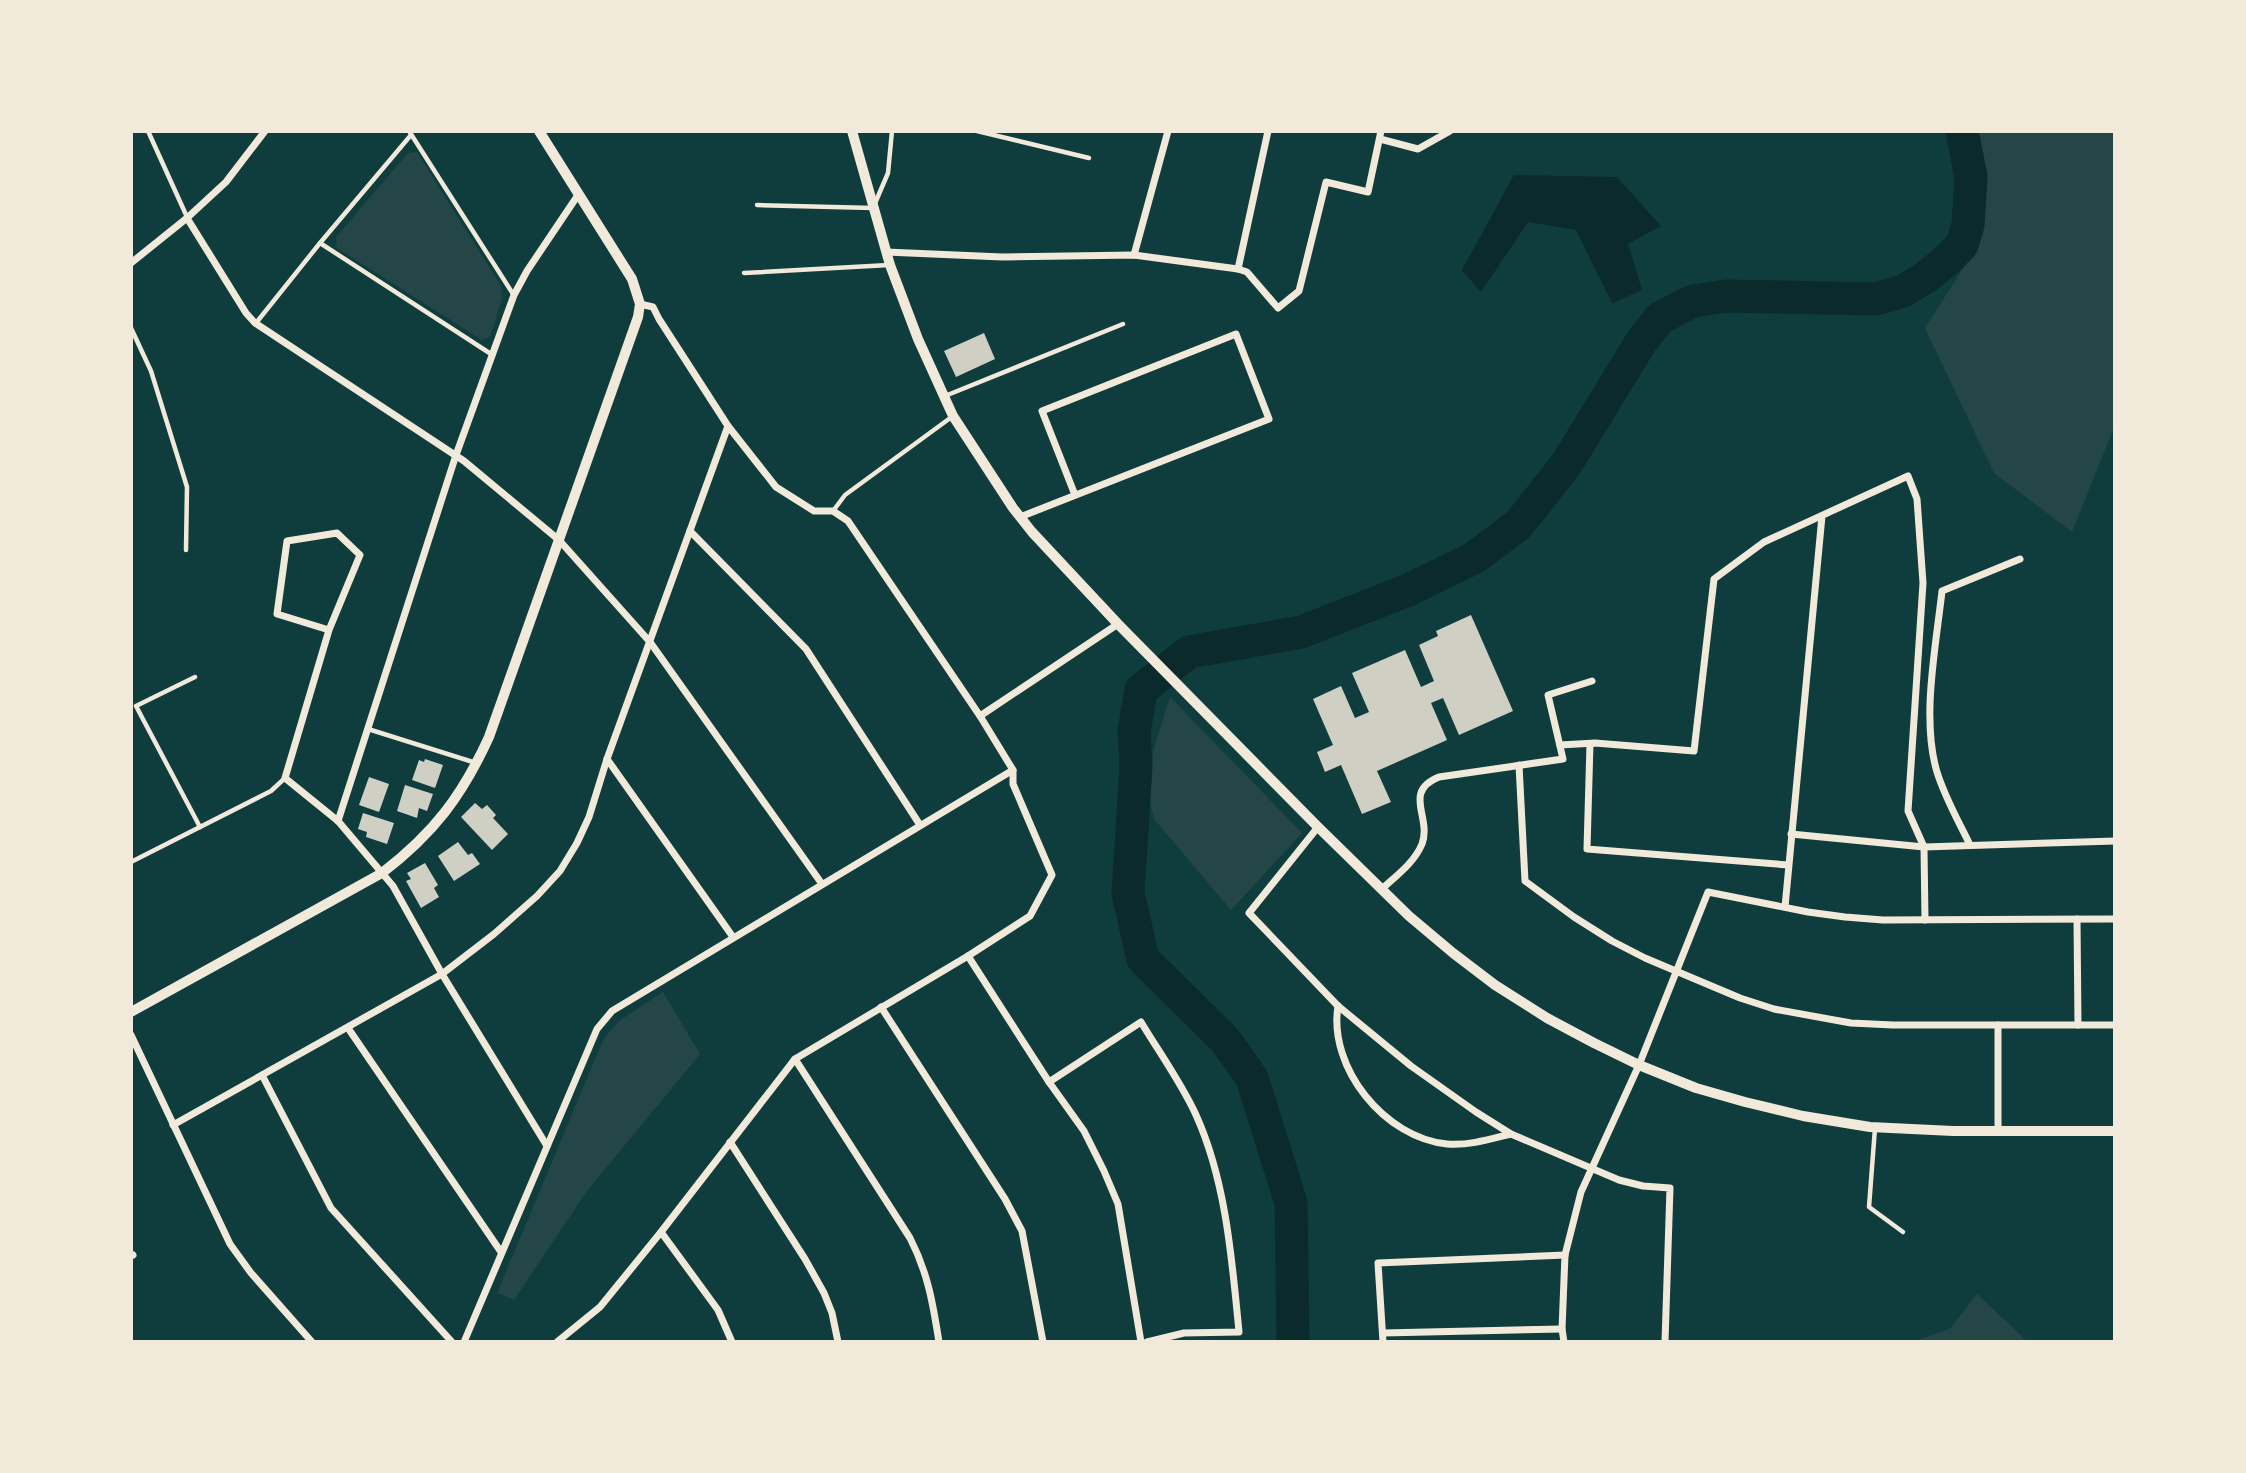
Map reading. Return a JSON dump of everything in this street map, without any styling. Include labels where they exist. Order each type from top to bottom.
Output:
[{"type":"street","points":[[131,263],[226,182],[265,131]]},
{"type":"street","points":[[131,1012],[382,873],[437,823],[467,783],[477,763],[489,737],[559,540],[638,317],[640,304],[632,279],[539,131]]},
{"type":"street","points":[[852,131],[890,265],[918,339],[953,416],[993,480],[1020,517],[1118,624],[1318,827],[1409,916],[1444,946],[1495,985],[1547,1017],[1639,1065],[1696,1088],[1745,1102],[1803,1116],[1875,1128],[1928,1131],[2115,1131]]},
{"type":"street","points":[[1134,255],[1168,131]]},
{"type":"street","points":[[1238,269],[1268,131]]},
{"type":"street","points":[[886,252],[1002,257],[1134,255],[1238,269],[1247,272],[1278,308],[1299,290],[1326,182],[1368,192],[1380,135],[1418,149],[1450,131]]},
{"type":"street","points":[[338,821],[491,354],[514,295],[527,271],[578,195]]},
{"type":"street","points":[[187,218],[246,313],[256,323],[456,455],[559,540],[650,642],[822,884]]},
{"type":"street","points":[[560,1341],[600,1307],[795,1059],[968,957],[1030,916],[1052,875],[1013,784],[1013,770],[980,716],[848,521],[833,511],[814,511],[776,487],[728,426],[653,307],[640,304]]},
{"type":"street","points":[[1020,517],[1269,419],[1236,334],[1042,411],[1075,495]]},
{"type":"street","points":[[173,1125],[442,974],[494,934],[537,896],[560,871],[589,817],[607,759],[728,426]]},
{"type":"street","points":[[1560,745],[1590,744],[1694,751],[1714,579],[1764,542],[1908,476],[1917,499],[1923,583],[1908,811],[1924,847],[1925,920]]},
{"type":"street","points":[[1784,907],[1822,516]]},
{"type":"street","points":[[690,531],[806,649],[920,825]]},
{"type":"street","points":[[329,629],[277,614],[287,541],[337,533],[360,555],[329,629],[285,778],[338,821],[393,886],[442,974],[547,1146]]},
{"type":"street","points":[[1970,845],[1937,771],[1931,740],[1930,711],[1942,591],[2020,559]]},
{"type":"street","points":[[980,716],[1118,624]]},
{"type":"street","points":[[1382,889],[1412,861],[1422,842],[1424,828],[1419,799],[1422,789],[1429,781],[1439,777],[1563,759],[1548,695],[1592,681]]},
{"type":"street","points":[[1590,744],[1587,849],[1788,865]]},
{"type":"street","points":[[607,759],[733,937]]},
{"type":"street","points":[[1519,765],[1525,881],[1612,941],[1676,972],[1740,998],[1816,1018],[1879,1024],[2115,1025]]},
{"type":"street","points":[[464,1342],[597,1029],[612,1011],[1013,770]]},
{"type":"street","points":[[1318,827],[1249,913],[1338,1006],[1411,1066],[1476,1112],[1511,1134],[1592,1170],[1643,1186],[1670,1188],[1665,1342]]},
{"type":"street","points":[[1791,834],[1924,847],[2115,841]]},
{"type":"street","points":[[1564,1342],[1562,1329],[1565,1255],[1581,1192],[1639,1065],[1709,892],[1845,918],[2115,919]]},
{"type":"street","points":[[2077,919],[2078,1025]]},
{"type":"street","points":[[968,957],[1084,1131],[1104,1171],[1118,1204],[1141,1342]]},
{"type":"street","points":[[1338,1006],[1335,1023],[1345,1064],[1360,1092],[1382,1113],[1412,1135],[1447,1144],[1474,1143],[1511,1134]]},
{"type":"street","points":[[881,1007],[1005,1199],[1022,1231],[1043,1342]]},
{"type":"street","points":[[1049,1082],[1141,1022],[1195,1114],[1204,1135],[1212,1157],[1230,1247],[1239,1332],[1184,1333],[1147,1342]]},
{"type":"street","points":[[1998,1025],[1998,1131]]},
{"type":"street","points":[[348,1027],[501,1252]]},
{"type":"street","points":[[131,1035],[230,1244],[251,1273],[312,1342]]},
{"type":"street","points":[[795,1059],[910,1238],[930,1286],[939,1342]]},
{"type":"street","points":[[262,1075],[331,1208],[452,1342]]},
{"type":"street","points":[[730,1142],[824,1293],[832,1312],[838,1342]]},
{"type":"street","points":[[661,1232],[718,1310],[732,1342]]},
{"type":"street","points":[[1562,1329],[1383,1337],[1378,1263],[1565,1255]]},
{"type":"lane","points":[[148,131],[187,218]]},
{"type":"lane","points":[[757,205],[873,208],[888,173],[892,131]]},
{"type":"lane","points":[[977,131],[1089,158]]},
{"type":"lane","points":[[256,323],[410,133],[514,295]]},
{"type":"lane","points":[[320,243],[491,354]]},
{"type":"lane","points":[[744,273],[890,265]]},
{"type":"lane","points":[[943,397],[1123,324]]},
{"type":"lane","points":[[131,328],[151,371],[187,487],[186,550]]},
{"type":"lane","points":[[833,511],[845,495],[953,416]]},
{"type":"lane","points":[[195,677],[136,706],[200,827]]},
{"type":"lane","points":[[368,729],[477,763]]},
{"type":"lane","points":[[131,862],[271,791],[285,778]]},
{"type":"lane","points":[[1875,1128],[1869,1207],[1903,1232]]},
{"type":"shaded area","points":[[1971,131],[2115,131],[2115,425],[2072,532],[1994,473],[1925,328],[1971,256],[1979,177]]},
{"type":"shaded area","points":[[417,152],[501,286],[502,299],[490,337],[482,340],[337,248],[336,237],[408,153]]},
{"type":"shaded area","points":[[1514,175],[1617,177],[1661,226],[1628,244],[1642,290],[1612,303],[1576,230],[1528,222],[1481,292],[1462,270]]},
{"type":"shaded area","points":[[1170,697],[1302,833],[1231,910],[1154,819],[1148,795],[1154,748]]},
{"type":"shaded area","points":[[663,992],[700,1054],[587,1191],[514,1300],[497,1293],[604,1038],[619,1021]]},
{"type":"shaded area","points":[[1977,1294],[2028,1342],[1912,1342],[1950,1329]]},
{"type":"building","points":[[984,333],[995,359],[956,377],[944,351]]},
{"type":"building","points":[[1471,615],[1513,711],[1459,735],[1443,698],[1431,703],[1447,740],[1377,771],[1391,802],[1362,814],[1341,765],[1325,772],[1317,752],[1333,745],[1313,699],[1341,686],[1355,718],[1369,712],[1352,673],[1405,650],[1421,687],[1434,681],[1419,645],[1438,636],[1436,631]]},
{"type":"building","points":[[425,759],[443,765],[435,788],[412,780],[419,760],[424,762]]},
{"type":"building","points":[[369,777],[389,784],[379,812],[359,805]]},
{"type":"building","points":[[405,785],[433,794],[427,811],[419,808],[417,818],[397,811]]},
{"type":"building","points":[[475,803],[482,809],[487,805],[496,815],[493,818],[508,834],[492,850],[461,817]]},
{"type":"building","points":[[363,813],[394,823],[387,844],[366,837],[367,832],[358,829]]},
{"type":"building","points":[[458,842],[468,855],[472,853],[480,864],[454,881],[438,856]]},
{"type":"building","points":[[425,863],[438,885],[434,888],[439,897],[421,908],[406,881],[411,879],[407,873]]},
{"type":"waterway","points":[[1293,1342],[1291,1203],[1252,1078],[1225,1040],[1143,959],[1128,893],[1136,766],[1134,732],[1141,690],[1189,652],[1301,632],[1406,591],[1474,558],[1518,525],[1567,463],[1641,342],[1660,318],[1693,301],[1726,296],[1876,299],[1903,291],[1926,277],[1962,245],[1968,225],[1971,177],[1962,131]]}]
